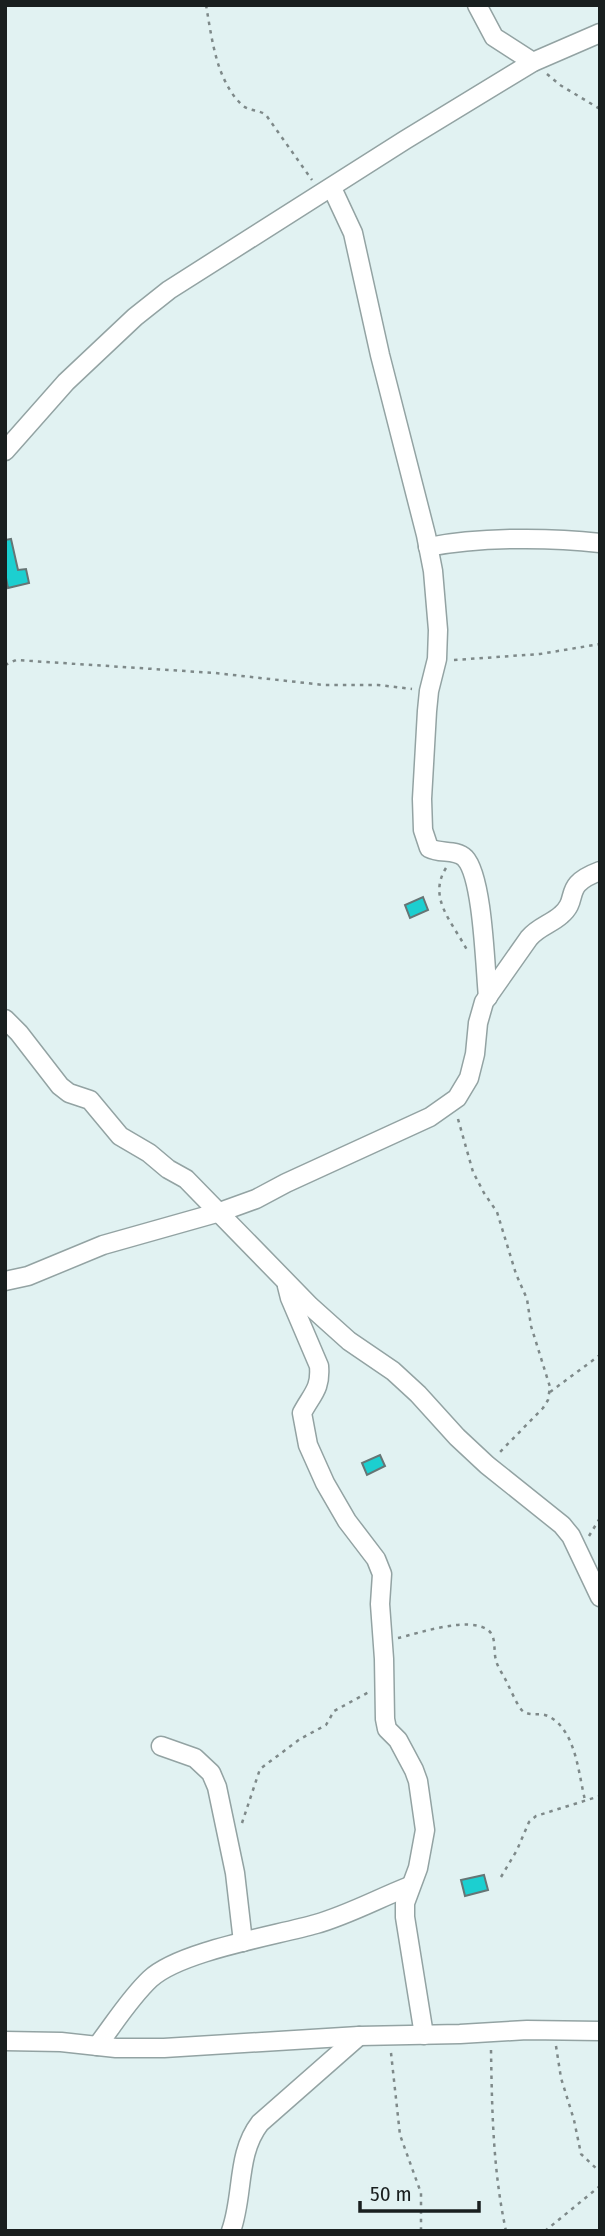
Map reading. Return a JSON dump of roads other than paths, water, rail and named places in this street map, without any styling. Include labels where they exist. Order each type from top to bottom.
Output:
[{"type":"street","points":[[477,5],[494,37],[533,62]]},
{"type":"street","points":[[5,451],[66,382],[135,317],[193,273],[533,62],[600,33]]},
{"type":"street","points":[[327,191],[353,233],[428,547],[435,592],[437,659],[429,691],[422,799],[423,830],[429,848],[462,856],[469,865],[478,890],[488,997]]},
{"type":"street","points":[[428,547],[511,541],[600,543]]},
{"type":"street","points":[[5,1281],[28,1276],[103,1245],[256,1199],[430,1117],[457,1098],[469,1077],[484,1002],[535,931],[562,915],[568,908],[576,883],[600,870]]},
{"type":"street","points":[[5,1019],[60,1086],[69,1093],[90,1100],[120,1136],[186,1180],[349,1342],[401,1379],[487,1465],[569,1532],[600,1597]]},
{"type":"street","points":[[286,1282],[289,1298],[319,1366],[318,1389],[302,1413],[308,1445],[332,1497],[381,1568],[381,1642],[387,1729],[406,1752],[414,1770],[425,1830],[418,1868],[405,1903],[424,2035]]},
{"type":"street","points":[[161,1746],[195,1758],[211,1773],[221,1801],[243,1942]]},
{"type":"street","points":[[97,2046],[118,2016],[150,1979],[164,1969],[243,1942],[320,1923],[410,1886]]},
{"type":"street","points":[[5,2041],[164,2048],[359,2036],[600,2031]]},
{"type":"street","points":[[231,2231],[251,2134],[359,2036]]}]
